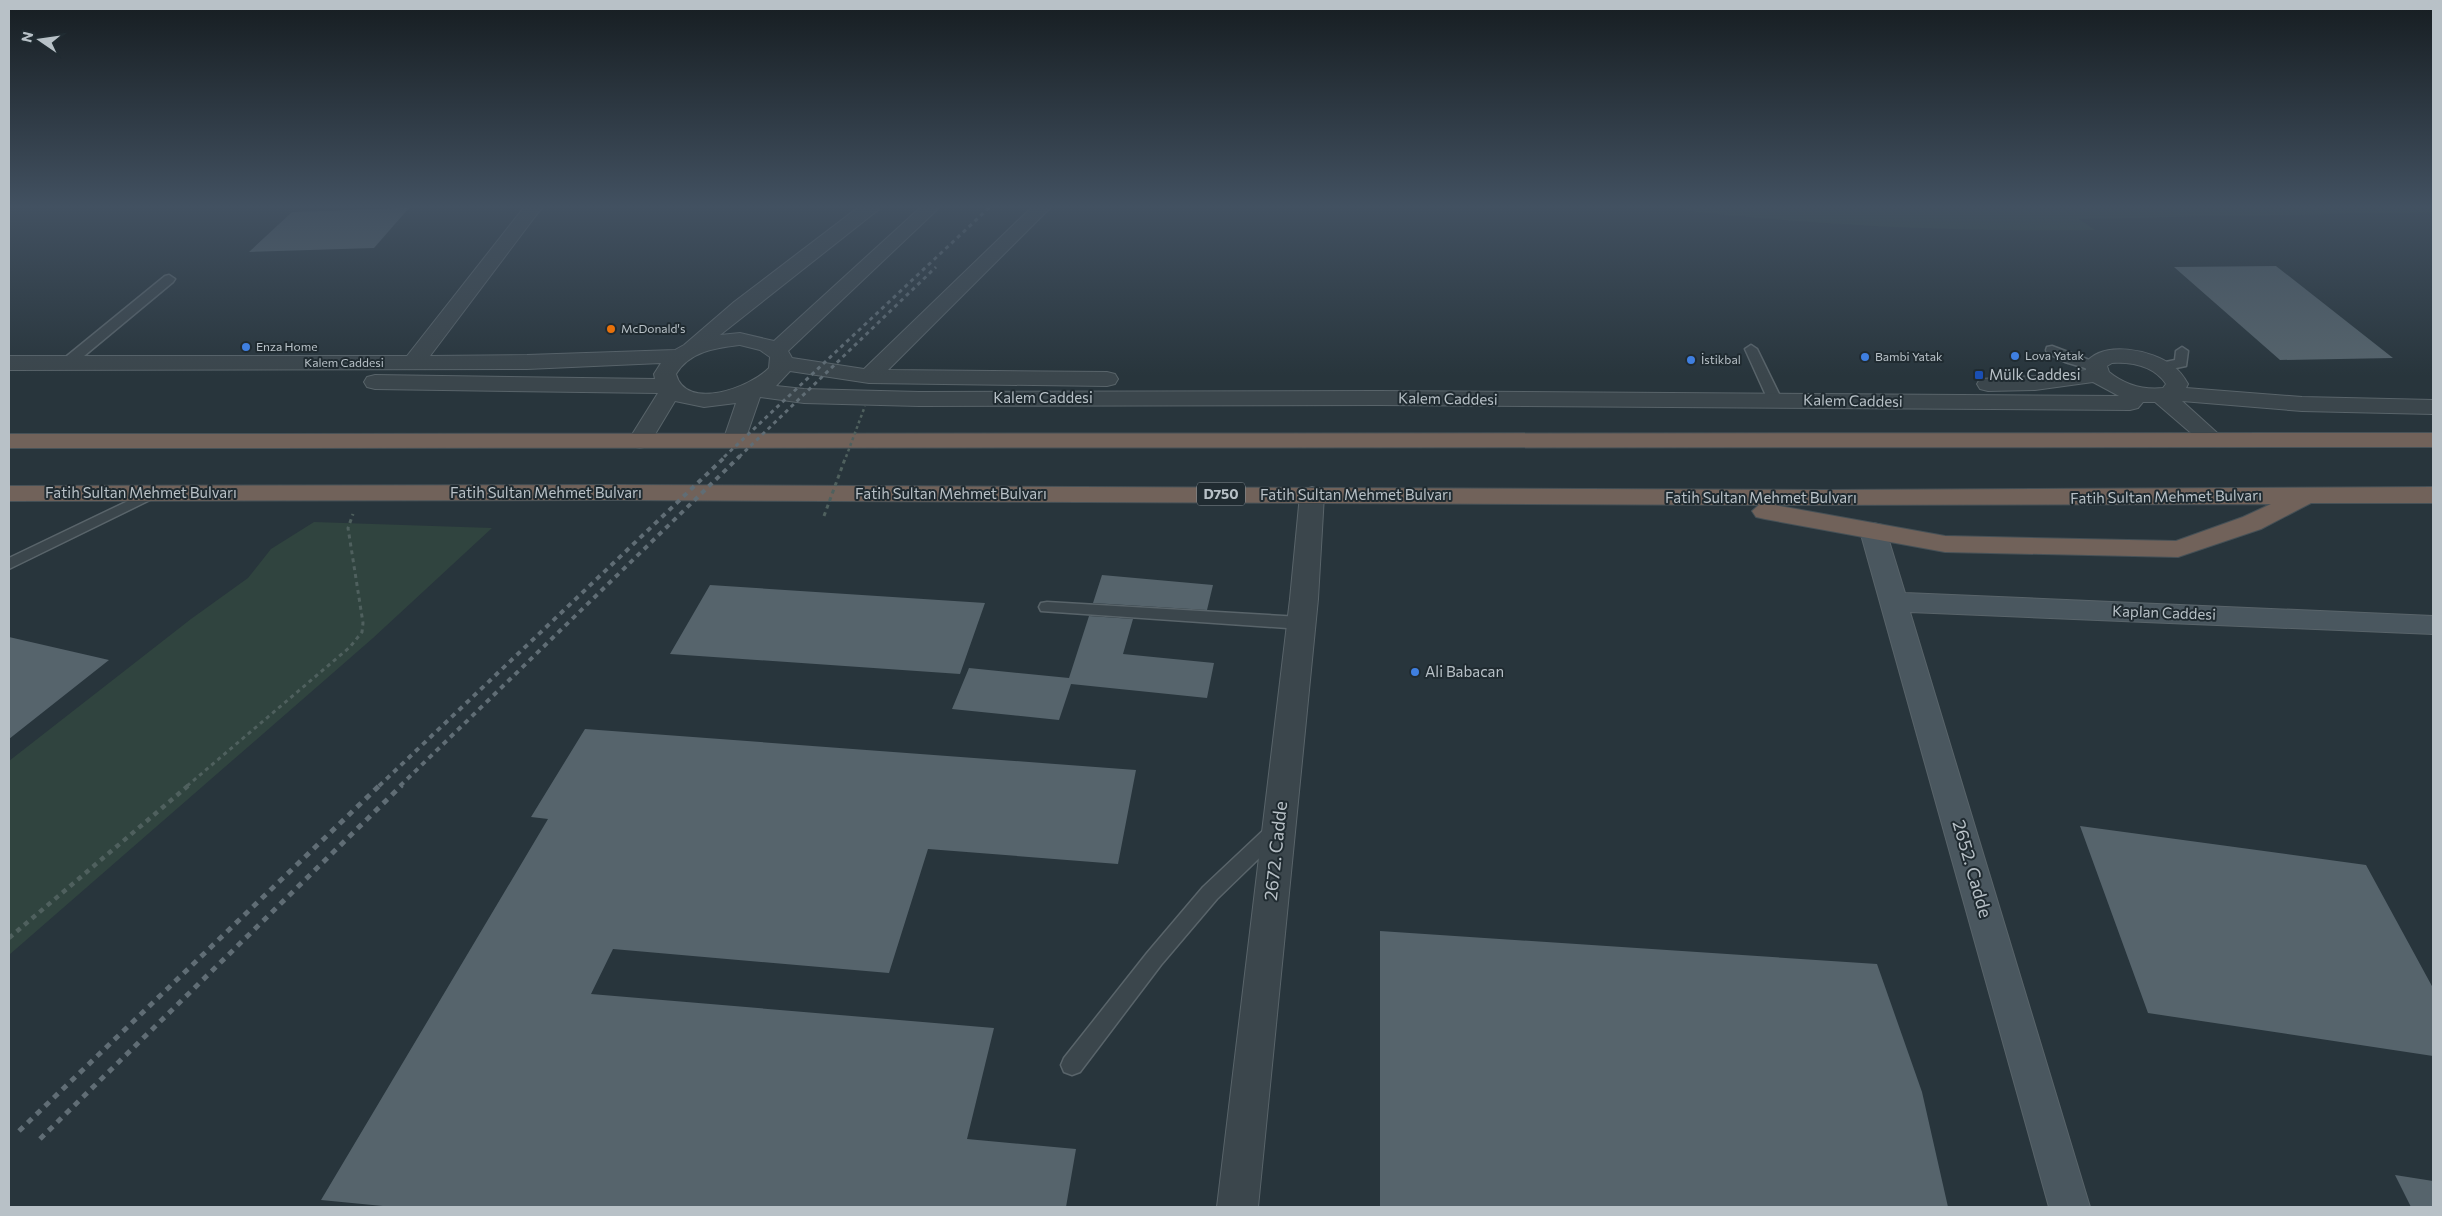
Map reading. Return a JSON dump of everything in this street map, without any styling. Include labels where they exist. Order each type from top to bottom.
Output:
[{"type":"highway","points":[[9,441],[2433,440]]},
{"type":"highway","name":"Fatih Sultan Mehmet Bulvarı","points":[[9,494],[1312,494],[1692,498],[2103,498],[2433,494]]},
{"type":"highway","points":[[1692,498],[1945,544],[2178,549],[2252,523],[2307,496]]},
{"type":"street","points":[[413,363],[490,263]]},
{"type":"street","points":[[640,440],[669,388],[665,374],[673,362],[797,263]]},
{"type":"street","points":[[669,388],[694,399],[710,400],[727,398],[753,390],[771,380],[779,372],[780,357],[810,320],[871,263]]},
{"type":"street","points":[[869,376],[985,263]]},
{"type":"street","points":[[741,306],[741,314],[751,321],[774,325],[810,320]]},
{"type":"street","name":"Kalem Caddesi","points":[[9,363],[592,361],[685,353],[707,344],[740,339],[756,340],[780,357],[869,376],[1771,392],[2130,403],[2137,394]]},
{"type":"street","name":"Kalem Caddesi","points":[[753,390],[804,396],[919,399],[1771,392],[2036,383],[2097,371],[2100,360],[2117,357],[2140,360],[2165,382]]},
{"type":"street","points":[[2097,371],[2114,386],[2137,394],[2165,382],[2227,400],[2328,406],[2433,408]]},
{"type":"street","name":"Kalem Caddesi","points":[[9,378],[152,378],[669,388]]},
{"type":"street","points":[[2165,382],[2213,440]]},
{"type":"street","points":[[736,441],[753,390]]},
{"type":"street","name":"2672. Cadde","points":[[1237,1207],[1301,623],[1312,494]]},
{"type":"street","name":"2652. Cadde","points":[[1873,531],[2070,1207]]},
{"type":"street","name":"Kaplan Caddesi","points":[[1894,602],[2433,625]]},
{"type":"lane","points":[[67,363],[170,279]]},
{"type":"lane","points":[[1751,349],[1771,392]]},
{"type":"lane","points":[[2052,350],[2097,371]]},
{"type":"lane","points":[[2165,382],[2180,363],[2182,351]]},
{"type":"lane","points":[[9,564],[153,493]]},
{"type":"lane","points":[[1047,606],[1301,623]]},
{"type":"lane","points":[[1072,1065],[1154,959],[1210,892],[1279,827]]},
{"type":"path","points":[[824,516],[865,406]]},
{"type":"path","points":[[9,938],[350,647],[362,632],[363,623],[348,528],[362,493]]},
{"type":"green space","points":[[314,522],[492,528],[373,638],[9,955],[9,761],[191,619],[248,578],[271,549]]},
{"type":"building","points":[[2276,266],[2393,358],[2280,360],[2174,267]]},
{"type":"building","points":[[1102,575],[1213,585],[1207,610],[1093,603]]},
{"type":"building","points":[[710,585],[985,603],[960,674],[670,654]]},
{"type":"building","points":[[1089,616],[1133,619],[1123,654],[1214,663],[1207,698],[1071,684],[1059,720],[952,709],[969,668],[1069,678]]},
{"type":"building","points":[[9,637],[109,660],[9,739]]},
{"type":"building","points":[[585,729],[1136,770],[1118,864],[928,849],[889,973],[613,949],[591,994],[994,1028],[967,1139],[1076,1149],[1066,1207],[393,1207],[321,1200],[548,819],[531,817]]},
{"type":"building","points":[[2080,826],[2366,865],[2433,988],[2433,1056],[2148,1013]]},
{"type":"building","points":[[1380,931],[1877,964],[1922,1092],[1948,1207],[1380,1207]]},
{"type":"building","points":[[2395,1175],[2433,1181],[2433,1207],[2411,1207]]},
{"type":"railway","points":[[724,457],[931,263]]},
{"type":"railway","points":[[739,457],[936,267]]},
{"type":"railway","points":[[379,786],[726,456]]},
{"type":"railway","points":[[400,786],[740,456]]},
{"type":"railway","points":[[19,1131],[380,785]]},
{"type":"railway","points":[[40,1139],[402,785]]},
{"type":"place","name":"McDonald's","points":[[611,329]]},
{"type":"place","name":"Enza Home","points":[[246,347]]},
{"type":"place","name":"Lova Yatak","points":[[2015,356]]},
{"type":"place","name":"Bambi Yatak","points":[[1865,357]]},
{"type":"place","name":"İstikbal","points":[[1691,360]]},
{"type":"place","name":"Mülk Caddesi","points":[[1979,375]]},
{"type":"place","name":"Ali Babacan","points":[[1415,672]]}]
